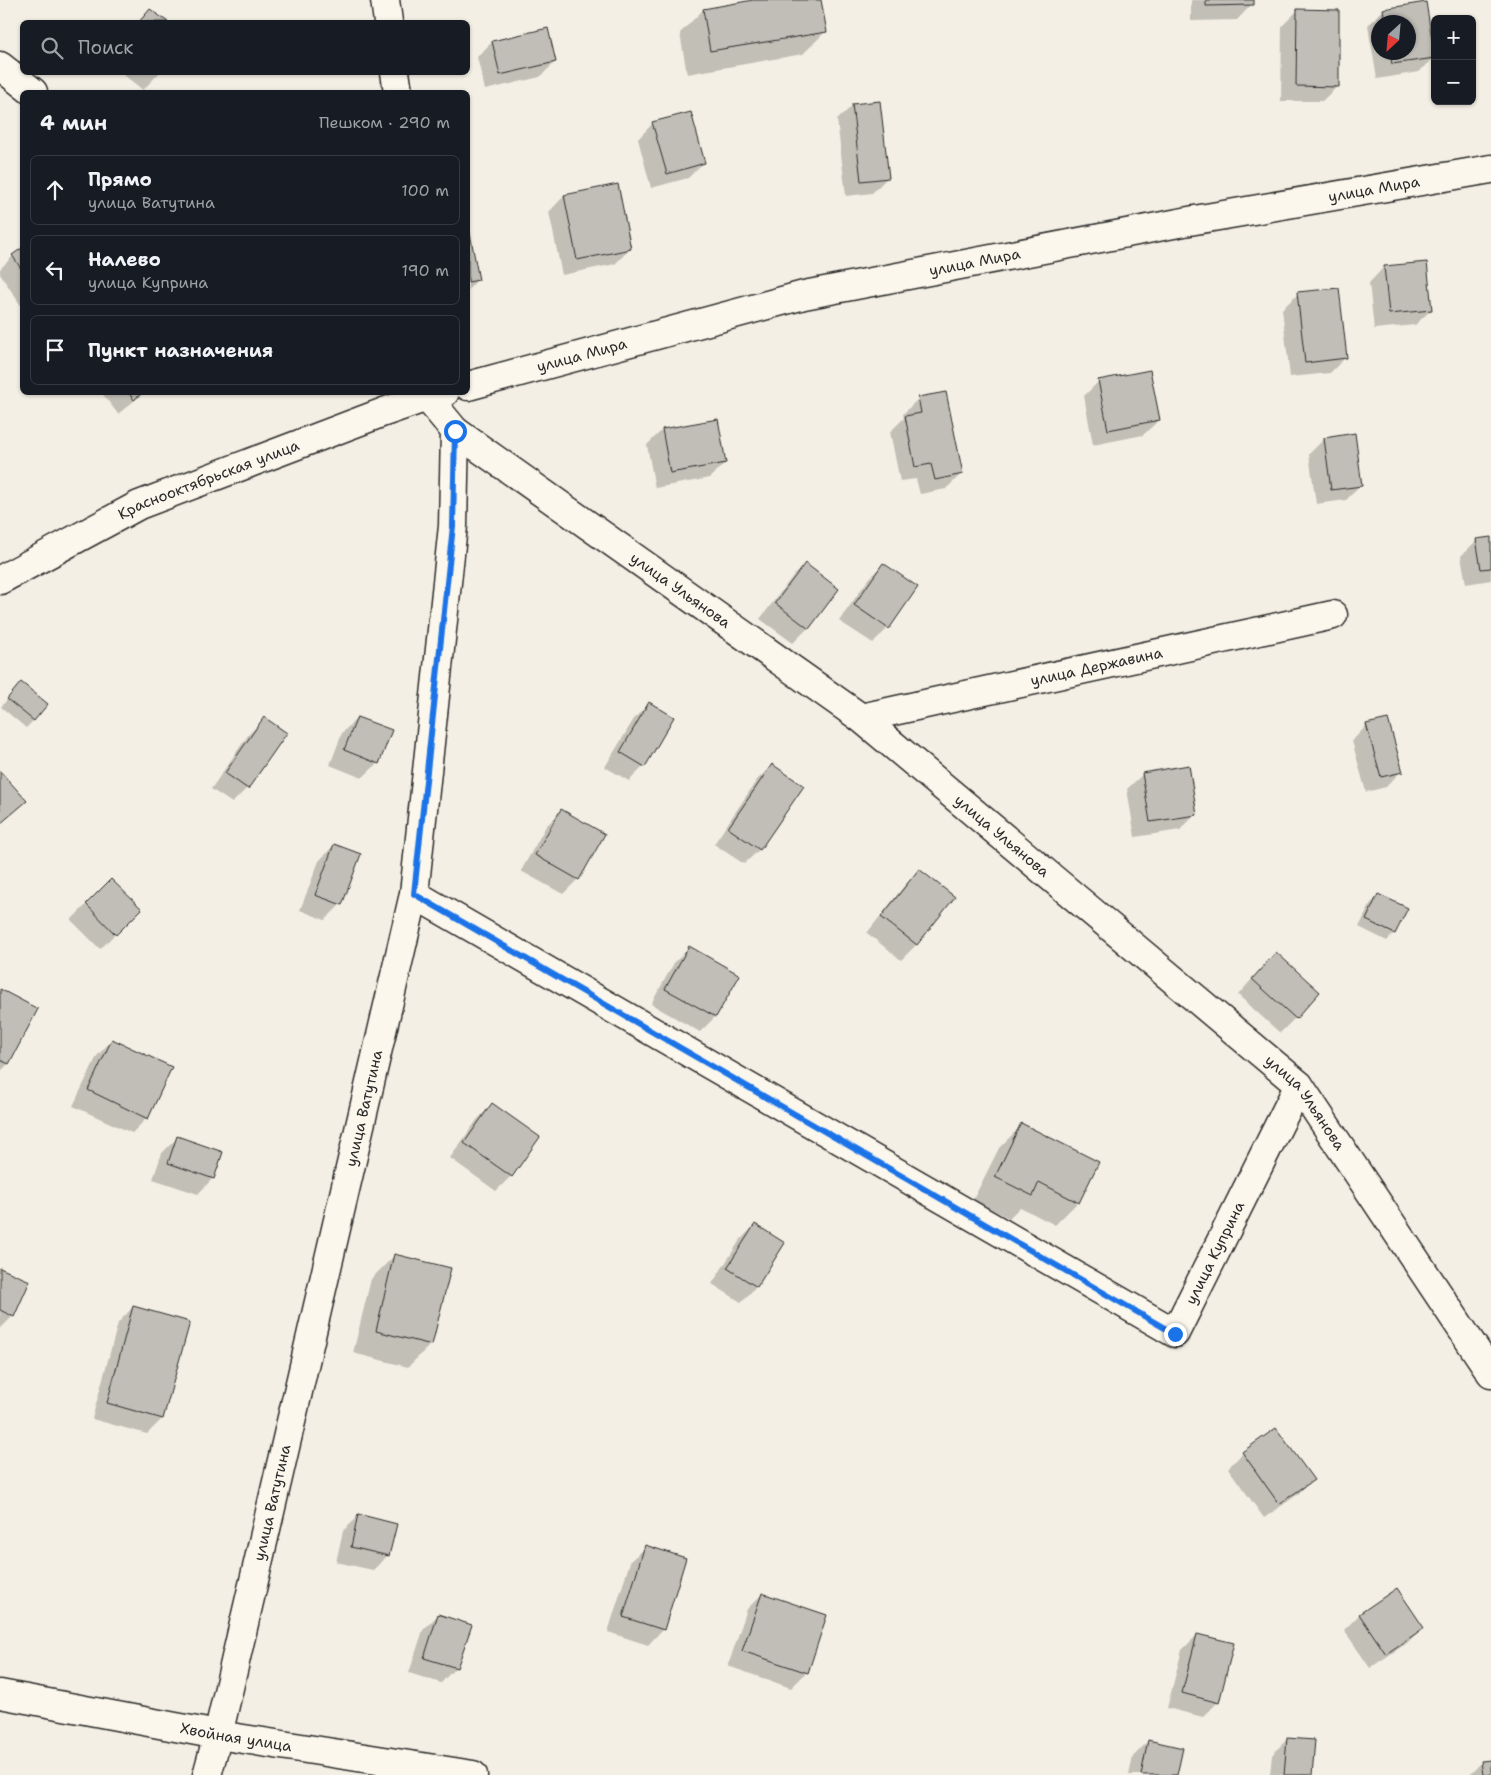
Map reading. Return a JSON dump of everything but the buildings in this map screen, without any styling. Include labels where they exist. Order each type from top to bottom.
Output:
[{"type":"street","points":[[385,0],[388,20]]},
{"type":"street","points":[[0,66],[30,90]]},
{"type":"street","points":[[395,75],[398,90]]},
{"type":"street","name":"улица Мира","points":[[470,385],[804,295],[1189,220],[1491,168]]},
{"type":"street","name":"Краснооктябрьская улица","points":[[0,580],[139,505],[427,395]]},
{"type":"street","name":"улица Ульянова","points":[[431,395],[455,431],[861,718],[1300,1085],[1491,1373]]},
{"type":"street","name":"улица Ватутина","points":[[207,1775],[218,1736],[414,894],[453,526],[455,431]]},
{"type":"street","name":"улица Державина","points":[[861,718],[1333,615]]},
{"type":"street","name":"улица Куприна","points":[[414,894],[1175,1334],[1300,1085]]},
{"type":"street","name":"Хвойная улица","points":[[0,1694],[218,1736],[473,1775]]},
{"type":"route","points":[[455,431],[453,526],[414,894],[1175,1334]]}]
